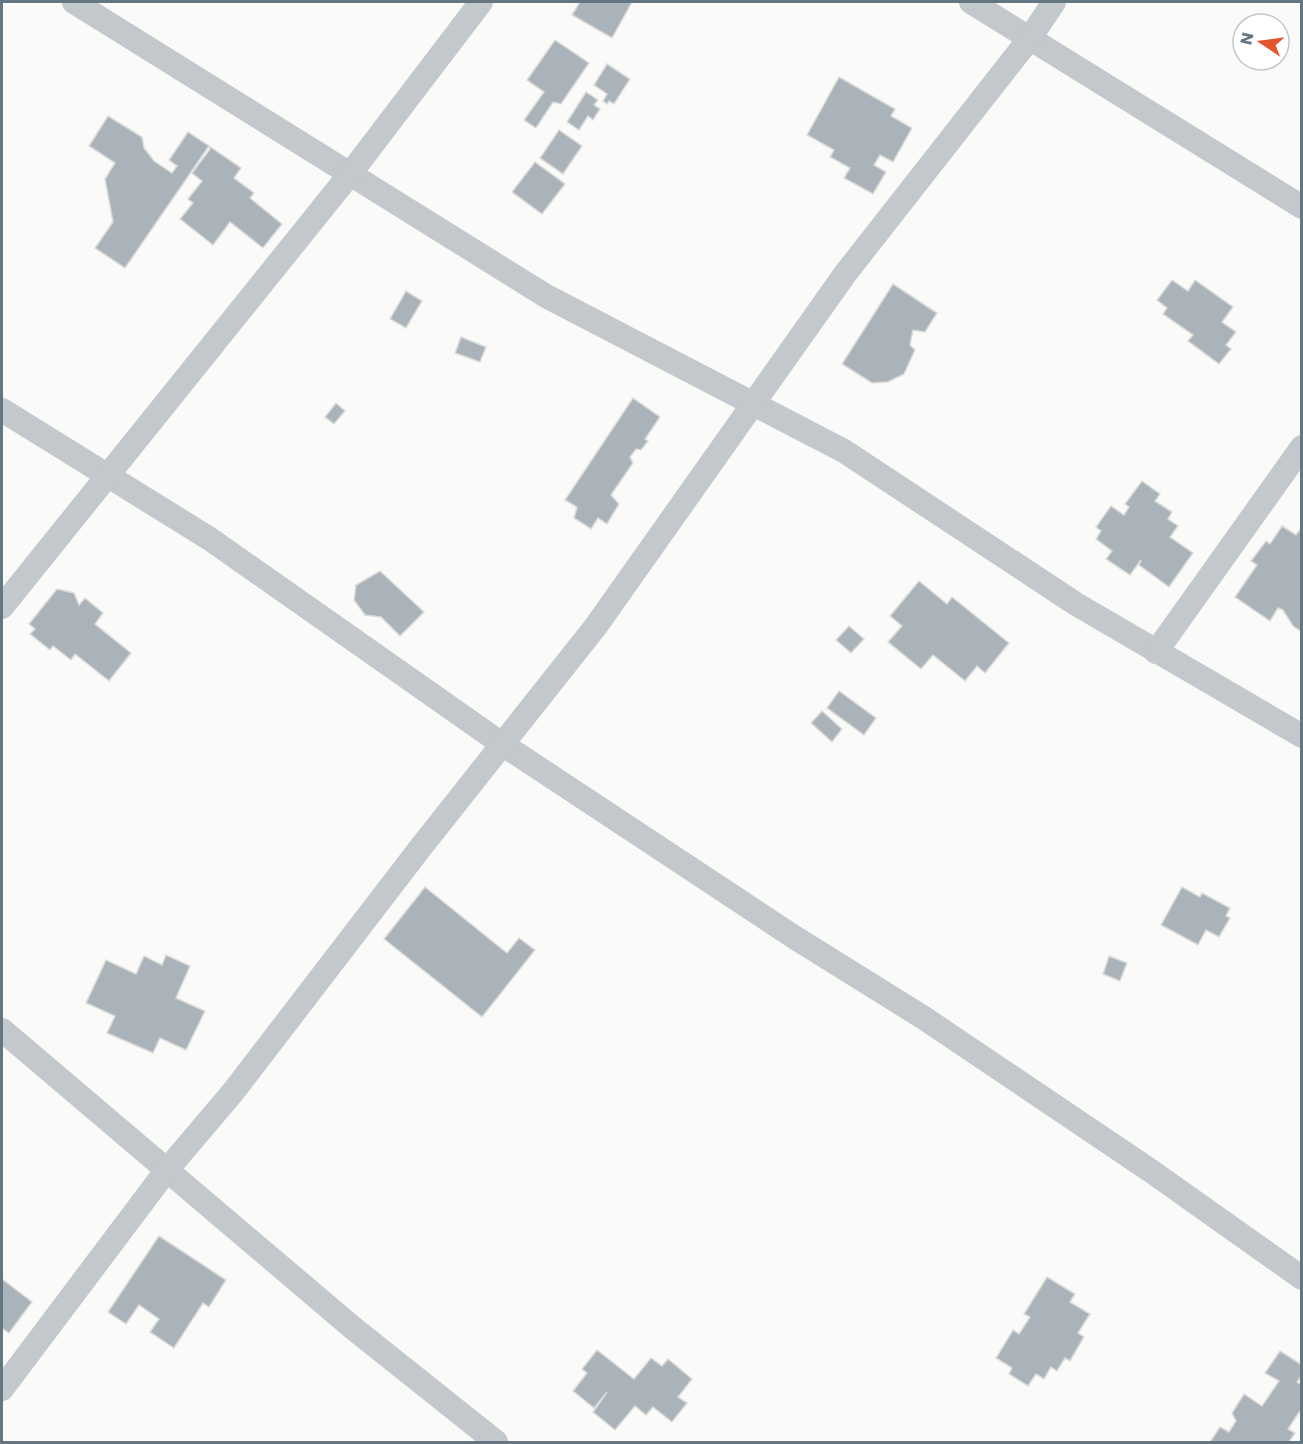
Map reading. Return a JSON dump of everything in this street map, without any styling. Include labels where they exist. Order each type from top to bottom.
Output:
[{"type":"street","points":[[74,2],[546,296],[844,451],[1076,604],[1302,736]]},
{"type":"street","points":[[2,607],[350,174],[481,2]]},
{"type":"street","points":[[971,2],[1302,207]]},
{"type":"street","points":[[2,1389],[166,1171],[233,1092],[596,626],[845,274],[1030,38],[1054,2]]},
{"type":"street","points":[[2,410],[210,539],[502,744],[754,911],[934,1025],[1151,1171],[1302,1278]]},
{"type":"street","points":[[1156,651],[1302,447]]},
{"type":"street","points":[[2,1030],[353,1328],[496,1443]]},
{"type":"building","points":[[580,2],[632,2],[612,38],[572,15]]},
{"type":"building","points":[[555,40],[589,63],[561,104],[553,102],[536,128],[524,120],[544,92],[527,80]]},
{"type":"building","points":[[607,64],[630,79],[614,104],[609,101],[607,104],[603,101],[607,94],[594,85]]},
{"type":"building","points":[[839,77],[895,109],[891,116],[912,128],[893,162],[880,155],[874,165],[886,172],[873,194],[844,178],[850,168],[830,157],[834,150],[807,135]]},
{"type":"building","points":[[586,92],[598,100],[594,105],[600,109],[593,120],[588,116],[579,130],[567,122]]},
{"type":"building","points":[[108,116],[142,137],[144,148],[154,161],[172,173],[177,166],[169,160],[188,132],[209,146],[125,268],[95,248],[113,222],[105,179],[115,163],[89,146]]},
{"type":"building","points":[[559,130],[582,146],[563,174],[540,158]]},
{"type":"building","points":[[209,146],[241,168],[234,178],[254,193],[250,198],[282,224],[263,248],[230,222],[213,245],[180,219],[193,203],[188,199],[202,181],[192,173],[210,149]]},
{"type":"building","points":[[535,162],[565,184],[542,214],[512,192]]},
{"type":"building","points":[[1172,280],[1188,291],[1195,280],[1233,307],[1222,322],[1236,332],[1226,345],[1231,349],[1219,364],[1188,341],[1193,335],[1163,314],[1167,308],[1157,300]]},
{"type":"building","points":[[893,284],[937,313],[925,332],[913,330],[910,345],[915,350],[904,374],[888,382],[872,383],[842,364]]},
{"type":"building","points":[[406,291],[422,301],[406,328],[390,319]]},
{"type":"building","points":[[461,337],[486,347],[480,362],[455,353]]},
{"type":"building","points":[[633,398],[660,417],[645,439],[648,441],[641,450],[636,449],[630,457],[633,463],[611,495],[619,504],[607,524],[598,518],[591,529],[574,518],[577,507],[565,500]]},
{"type":"building","points":[[336,403],[345,411],[334,424],[325,417]]},
{"type":"building","points":[[1142,481],[1160,494],[1155,501],[1172,512],[1168,519],[1178,526],[1170,537],[1193,553],[1169,587],[1139,565],[1141,560],[1130,575],[1106,559],[1112,551],[1096,539],[1101,531],[1096,527],[1111,506],[1124,515],[1129,507],[1125,504]]},
{"type":"building","points":[[1282,526],[1296,535],[1302,527],[1302,632],[1293,626],[1283,610],[1278,608],[1270,621],[1235,597],[1257,565],[1251,561],[1266,541],[1270,544]]},
{"type":"building","points":[[380,571],[424,612],[400,636],[381,617],[365,615],[354,600],[356,585]]},
{"type":"building","points":[[919,581],[947,604],[952,597],[1009,643],[985,673],[977,666],[965,681],[933,655],[921,669],[888,642],[902,626],[890,616]]},
{"type":"building","points":[[57,589],[74,593],[79,605],[85,598],[103,613],[95,624],[131,653],[109,681],[75,654],[71,660],[53,646],[50,650],[30,634],[35,629],[29,624]]},
{"type":"building","points":[[849,626],[864,639],[851,653],[836,640]]},
{"type":"building","points":[[839,691],[876,718],[864,735],[827,708]]},
{"type":"building","points":[[822,711],[842,729],[832,742],[811,723]]},
{"type":"building","points":[[425,887],[507,953],[519,938],[535,950],[482,1017],[384,939]]},
{"type":"building","points":[[1182,887],[1200,897],[1202,893],[1230,908],[1226,916],[1230,918],[1219,937],[1206,930],[1198,945],[1161,925]]},
{"type":"building","points":[[166,955],[190,966],[176,998],[205,1011],[186,1050],[160,1038],[153,1053],[107,1033],[115,1016],[86,1003],[106,960],[136,974],[144,956],[162,965]]},
{"type":"building","points":[[1109,956],[1127,963],[1120,981],[1103,974]]},
{"type":"building","points":[[159,1236],[226,1280],[209,1307],[203,1303],[174,1348],[150,1332],[159,1319],[139,1305],[126,1324],[108,1312]]},
{"type":"building","points":[[1047,1277],[1075,1294],[1070,1302],[1090,1314],[1078,1333],[1084,1337],[1070,1361],[1065,1358],[1057,1371],[1051,1367],[1044,1379],[1036,1374],[1028,1386],[1009,1374],[1012,1368],[996,1358],[1013,1330],[1019,1334],[1030,1317],[1024,1314]]},
{"type":"building","points":[[2,1279],[32,1302],[9,1333],[2,1328]]},
{"type":"building","points":[[597,1350],[634,1379],[651,1358],[662,1366],[668,1359],[692,1379],[678,1397],[687,1403],[672,1422],[653,1407],[646,1415],[635,1406],[615,1430],[593,1412],[607,1392],[594,1408],[573,1391],[587,1373],[582,1369]]},
{"type":"building","points":[[1280,1351],[1302,1365],[1302,1375],[1297,1382],[1302,1385],[1302,1408],[1288,1429],[1295,1433],[1289,1442],[1210,1442],[1220,1427],[1229,1432],[1236,1421],[1232,1413],[1244,1394],[1262,1406],[1279,1381],[1265,1373]]}]
